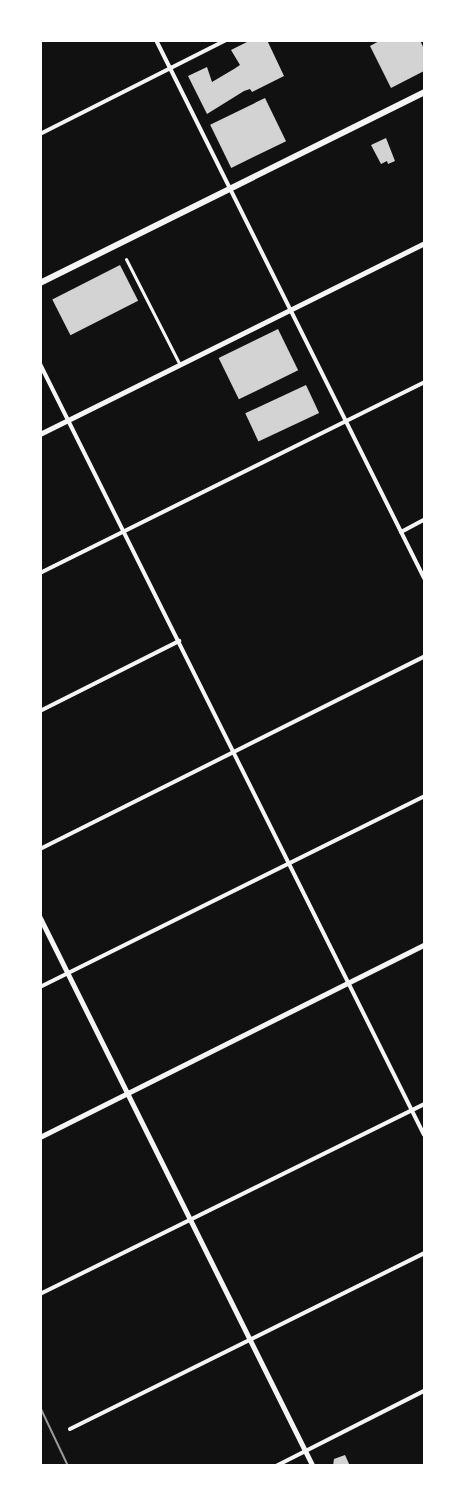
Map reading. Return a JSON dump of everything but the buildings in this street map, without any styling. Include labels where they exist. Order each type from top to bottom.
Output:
[{"type":"main road","points":[[40,283],[424,92]]},
{"type":"street","points":[[156,40],[424,578]]},
{"type":"street","points":[[40,134],[226,40]]},
{"type":"street","points":[[40,434],[424,243]]},
{"type":"street","points":[[126,260],[180,365]]},
{"type":"street","points":[[40,364],[424,1135]]},
{"type":"street","points":[[40,573],[424,382]]},
{"type":"street","points":[[401,532],[424,520]]},
{"type":"street","points":[[40,711],[179,642]]},
{"type":"street","points":[[40,849],[424,657]]},
{"type":"street","points":[[40,987],[424,796]]},
{"type":"street","points":[[40,918],[313,1466]]},
{"type":"street","points":[[40,1137],[424,945]]},
{"type":"street","points":[[40,1294],[424,1104]]},
{"type":"street","points":[[70,1429],[424,1253]]},
{"type":"street","points":[[276,1466],[424,1391]]},
{"type":"railway","points":[[40,1407],[68,1466]]}]
